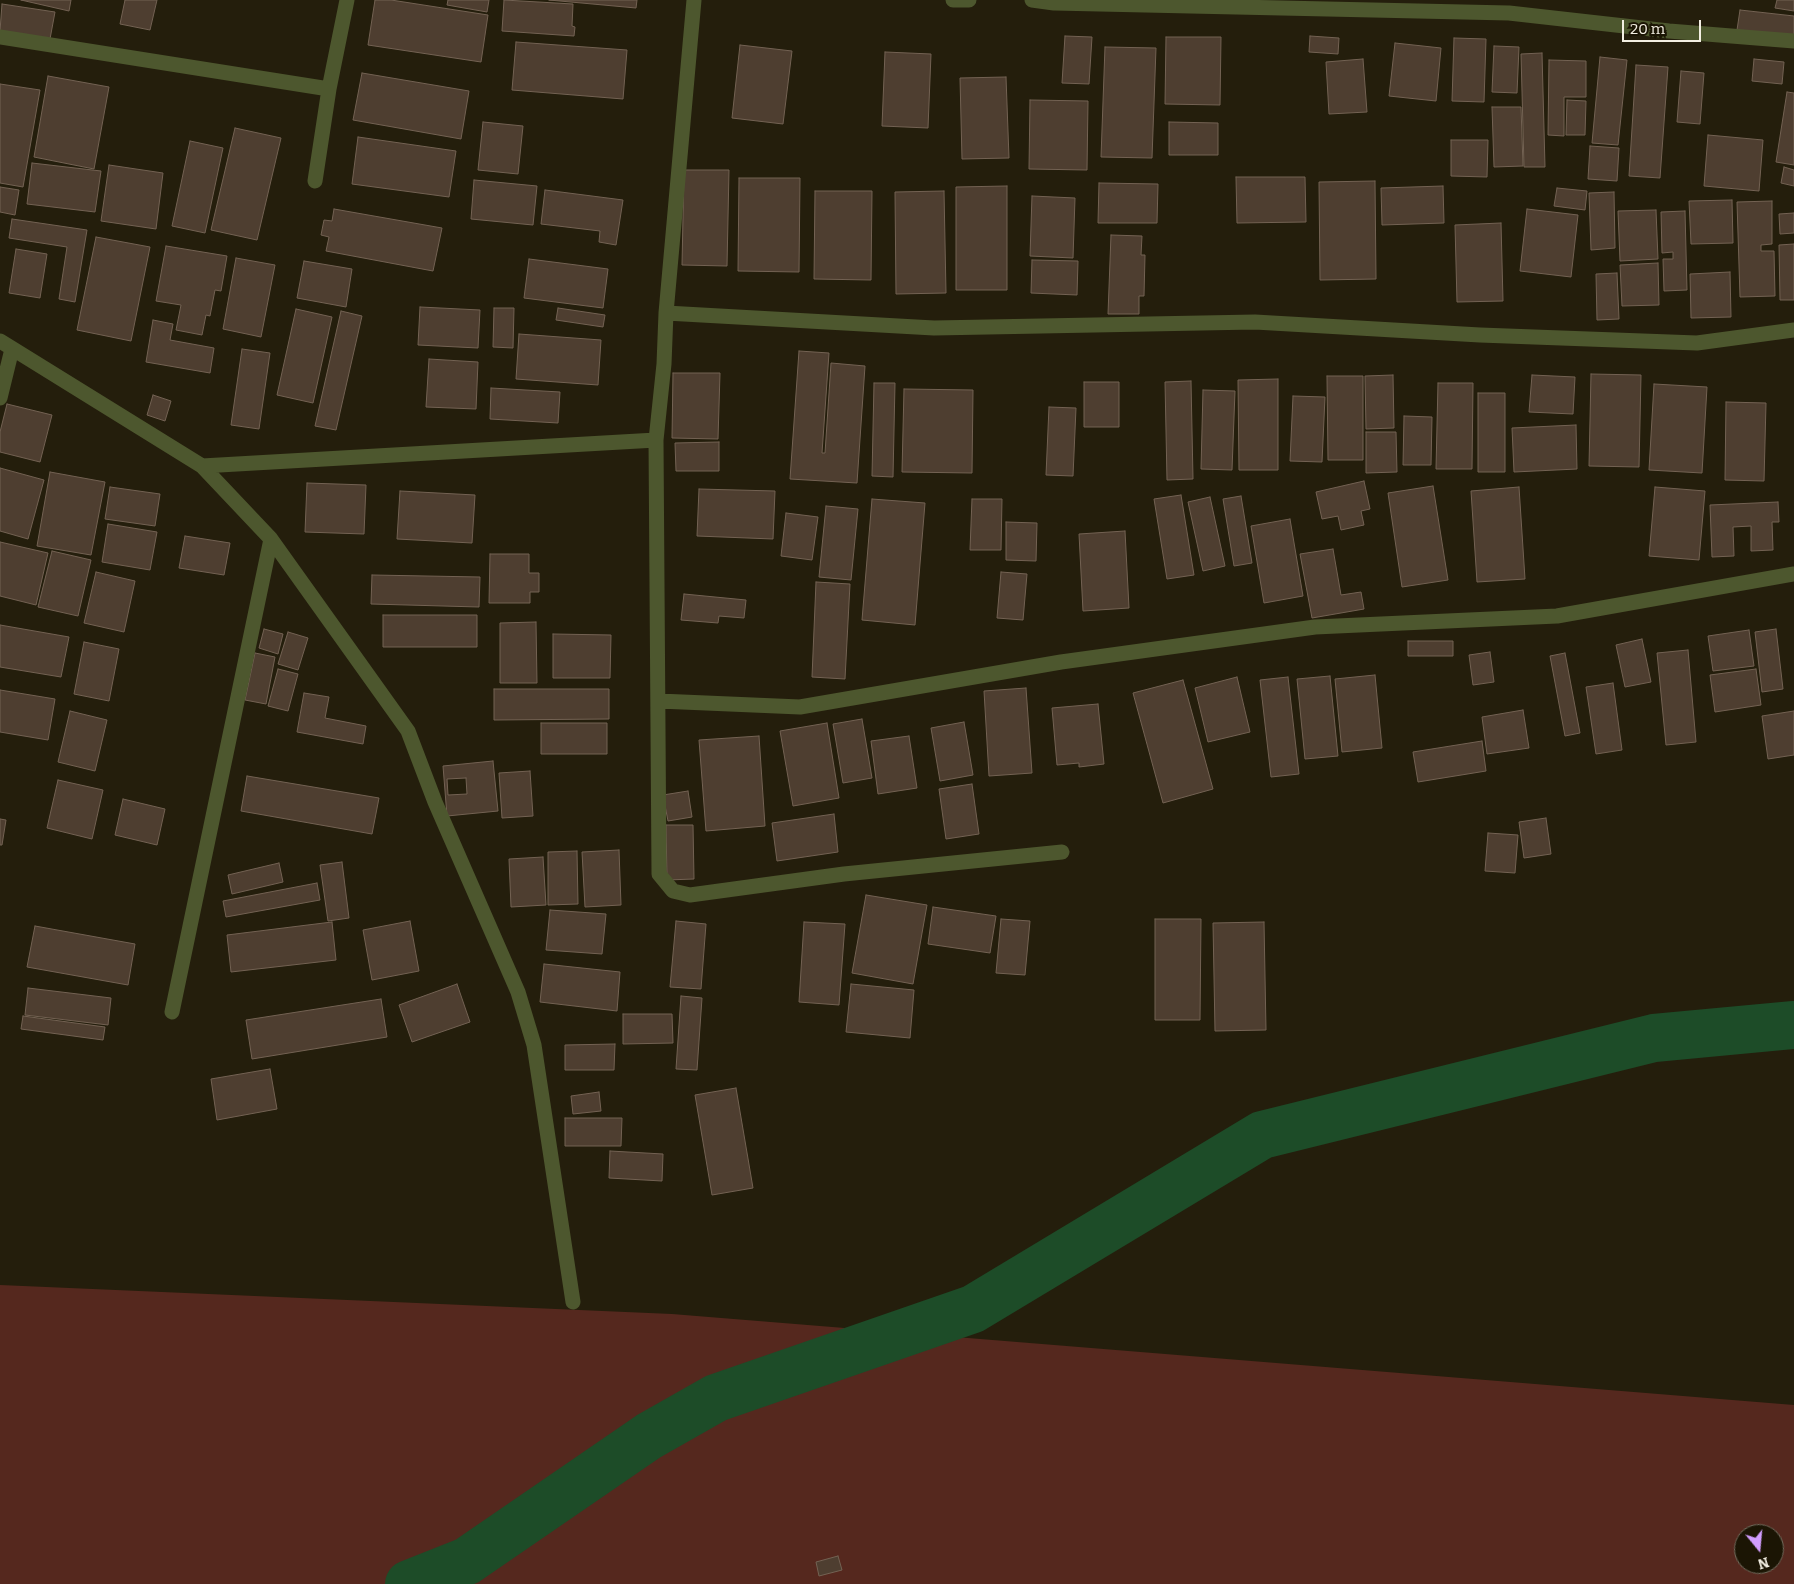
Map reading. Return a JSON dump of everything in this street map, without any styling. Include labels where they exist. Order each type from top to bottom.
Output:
[{"type":"street","points":[[315,181],[329,88],[347,0]]},
{"type":"street","points":[[694,0],[656,440],[659,874],[673,891],[690,895],[844,874],[1062,852]]},
{"type":"street","points":[[953,0],[969,0]]},
{"type":"street","points":[[1032,0],[1509,13],[1669,31],[1794,41]]},
{"type":"street","points":[[0,37],[329,88]]},
{"type":"street","points":[[666,313],[934,328],[1255,322],[1480,335],[1697,344],[1794,330]]},
{"type":"street","points":[[0,398],[6,345],[202,466],[271,540],[408,731],[435,802],[518,992],[534,1045],[573,1302]]},
{"type":"street","points":[[202,466],[656,440]]},
{"type":"street","points":[[172,1012],[271,540]]},
{"type":"street","points":[[659,702],[800,707],[1061,662],[1315,627],[1557,616],[1794,574]]},
{"type":"shaded area","points":[[0,1285],[672,1314],[1794,1405],[1794,1584],[0,1584]]},
{"type":"building","points":[[21,0],[71,0],[69,11]]},
{"type":"building","points":[[125,0],[157,0],[150,30],[120,24]]},
{"type":"building","points":[[375,0],[391,0],[488,15],[481,62],[368,45]]},
{"type":"building","points":[[448,0],[489,0],[487,12],[447,5]]},
{"type":"building","points":[[504,0],[573,4],[572,26],[575,27],[574,36],[502,31]]},
{"type":"building","points":[[549,0],[637,0],[636,8]]},
{"type":"building","points":[[1777,0],[1794,0],[1794,11],[1775,8]]},
{"type":"building","points":[[2,4],[55,12],[50,39],[0,31]]},
{"type":"building","points":[[1740,10],[1794,16],[1794,37],[1737,30]]},
{"type":"building","points":[[1065,36],[1092,37],[1089,84],[1062,83]]},
{"type":"building","points":[[1310,36],[1339,38],[1338,54],[1309,52]]},
{"type":"building","points":[[1166,37],[1221,37],[1220,105],[1165,104]]},
{"type":"building","points":[[1454,38],[1486,39],[1484,102],[1452,101]]},
{"type":"building","points":[[516,42],[627,50],[623,99],[512,90]]},
{"type":"building","points":[[1395,43],[1441,48],[1436,101],[1389,96]]},
{"type":"building","points":[[740,45],[792,51],[783,124],[732,118]]},
{"type":"building","points":[[1494,46],[1519,47],[1517,93],[1492,92]]},
{"type":"building","points":[[1105,47],[1156,48],[1152,158],[1101,157]]},
{"type":"building","points":[[885,52],[931,54],[928,128],[882,126]]},
{"type":"building","points":[[1542,53],[1545,167],[1524,167],[1521,54]]},
{"type":"building","points":[[1600,57],[1627,60],[1618,145],[1592,143]]},
{"type":"building","points":[[1363,59],[1367,112],[1329,114],[1326,62]]},
{"type":"building","points":[[1754,59],[1784,62],[1782,84],[1752,81]]},
{"type":"building","points":[[1549,60],[1586,61],[1586,97],[1564,97],[1564,136],[1548,135]]},
{"type":"building","points":[[1636,65],[1668,67],[1660,178],[1629,176]]},
{"type":"building","points":[[1681,71],[1704,73],[1700,124],[1677,122]]},
{"type":"building","points":[[362,73],[469,91],[461,139],[353,120]]},
{"type":"building","points":[[48,76],[109,87],[94,169],[34,157]]},
{"type":"building","points":[[1006,77],[1009,158],[962,159],[960,78]]},
{"type":"building","points":[[0,84],[40,90],[23,187],[0,183]]},
{"type":"building","points":[[1787,92],[1794,93],[1794,165],[1776,162]]},
{"type":"building","points":[[1030,100],[1088,101],[1087,170],[1029,169]]},
{"type":"building","points":[[1567,100],[1586,101],[1585,135],[1566,135]]},
{"type":"building","points":[[1492,107],[1521,107],[1523,166],[1494,167]]},
{"type":"building","points":[[483,122],[523,126],[518,174],[478,170]]},
{"type":"building","points":[[1169,122],[1218,123],[1218,155],[1169,155]]},
{"type":"building","points":[[235,128],[281,138],[257,240],[211,230]]},
{"type":"building","points":[[1708,135],[1763,140],[1759,191],[1704,186]]},
{"type":"building","points":[[358,137],[456,151],[449,197],[352,184]]},
{"type":"building","points":[[1451,140],[1488,140],[1487,177],[1451,176]]},
{"type":"building","points":[[190,141],[223,148],[205,233],[172,226]]},
{"type":"building","points":[[1590,146],[1619,148],[1617,181],[1588,179]]},
{"type":"building","points":[[32,163],[101,171],[95,212],[27,204]]},
{"type":"building","points":[[109,165],[163,173],[156,229],[101,221]]},
{"type":"building","points":[[1784,167],[1794,170],[1794,186],[1781,183]]},
{"type":"building","points":[[684,170],[729,170],[727,266],[682,265]]},
{"type":"building","points":[[1236,177],[1305,177],[1306,222],[1237,223]]},
{"type":"building","points":[[739,178],[800,178],[799,272],[738,271]]},
{"type":"building","points":[[474,180],[537,186],[533,225],[471,219]]},
{"type":"building","points":[[1375,181],[1376,279],[1320,280],[1319,182]]},
{"type":"building","points":[[1099,183],[1158,184],[1157,223],[1098,223]]},
{"type":"building","points":[[1007,186],[1007,290],[956,290],[956,187]]},
{"type":"building","points":[[1443,186],[1444,223],[1382,225],[1381,188]]},
{"type":"building","points":[[0,187],[19,190],[15,215],[0,212]]},
{"type":"building","points":[[1557,188],[1587,191],[1585,210],[1554,206]]},
{"type":"building","points":[[545,190],[623,200],[616,245],[599,242],[600,231],[541,224]]},
{"type":"building","points":[[815,191],[872,191],[871,280],[814,279]]},
{"type":"building","points":[[944,191],[946,293],[896,294],[895,192]]},
{"type":"building","points":[[1614,192],[1615,248],[1591,250],[1589,193]]},
{"type":"building","points":[[1032,196],[1075,198],[1073,258],[1030,256]]},
{"type":"building","points":[[1732,200],[1733,243],[1691,244],[1689,201]]},
{"type":"building","points":[[1772,201],[1772,244],[1761,245],[1761,251],[1774,251],[1775,296],[1740,297],[1737,202]]},
{"type":"building","points":[[334,209],[442,228],[433,271],[326,251],[329,237],[321,235],[324,220],[332,221]]},
{"type":"building","points":[[1527,209],[1578,215],[1571,277],[1520,271]]},
{"type":"building","points":[[1656,210],[1658,259],[1620,261],[1618,211]]},
{"type":"building","points":[[1685,211],[1687,290],[1664,291],[1663,259],[1673,259],[1673,252],[1662,253],[1661,212]]},
{"type":"building","points":[[1794,213],[1794,233],[1780,234],[1779,214]]},
{"type":"building","points":[[12,219],[87,230],[75,302],[59,299],[67,247],[9,238]]},
{"type":"building","points":[[1501,223],[1503,301],[1457,302],[1455,225]]},
{"type":"building","points":[[1111,235],[1142,236],[1141,255],[1145,255],[1144,296],[1139,296],[1139,314],[1108,314]]},
{"type":"building","points":[[96,237],[150,247],[131,341],[77,330]]},
{"type":"building","points":[[1794,244],[1794,300],[1780,300],[1779,245]]},
{"type":"building","points":[[166,246],[227,256],[221,291],[215,290],[210,316],[206,315],[202,335],[176,330],[181,305],[156,301]]},
{"type":"building","points":[[16,249],[47,254],[40,298],[9,293]]},
{"type":"building","points":[[236,258],[275,265],[261,337],[223,329]]},
{"type":"building","points":[[529,259],[608,269],[603,308],[524,298]]},
{"type":"building","points":[[1032,260],[1078,261],[1077,295],[1031,293]]},
{"type":"building","points":[[304,261],[352,269],[346,307],[297,298]]},
{"type":"building","points":[[1658,263],[1659,305],[1622,306],[1620,265]]},
{"type":"building","points":[[1730,272],[1731,317],[1691,318],[1690,274]]},
{"type":"building","points":[[1617,273],[1619,319],[1597,320],[1596,274]]},
{"type":"building","points":[[420,307],[480,310],[478,348],[418,345]]},
{"type":"building","points":[[494,308],[514,308],[513,348],[493,347]]},
{"type":"building","points":[[558,308],[605,315],[603,327],[556,320]]},
{"type":"building","points":[[296,309],[332,317],[313,403],[277,395]]},
{"type":"building","points":[[341,311],[362,316],[336,430],[315,426]]},
{"type":"building","points":[[153,320],[173,324],[170,340],[214,348],[210,373],[146,362]]},
{"type":"building","points":[[519,334],[601,340],[598,385],[516,379]]},
{"type":"building","points":[[242,349],[270,353],[259,429],[231,425]]},
{"type":"building","points":[[799,351],[829,353],[822,453],[825,453],[831,363],[865,366],[857,483],[790,479]]},
{"type":"building","points":[[429,359],[478,362],[476,409],[426,407]]},
{"type":"building","points":[[673,373],[720,373],[718,439],[672,438]]},
{"type":"building","points":[[1591,374],[1641,375],[1639,467],[1589,466]]},
{"type":"building","points":[[1393,375],[1394,428],[1366,429],[1365,376]]},
{"type":"building","points":[[1532,375],[1575,377],[1573,414],[1529,412]]},
{"type":"building","points":[[1327,376],[1363,376],[1363,460],[1328,460]]},
{"type":"building","points":[[1278,379],[1278,470],[1239,470],[1238,380]]},
{"type":"building","points":[[1191,381],[1193,479],[1167,480],[1165,382]]},
{"type":"building","points":[[1084,382],[1119,382],[1119,427],[1084,427]]},
{"type":"building","points":[[874,383],[895,383],[893,477],[872,476]]},
{"type":"building","points":[[1438,383],[1473,383],[1472,469],[1436,469]]},
{"type":"building","points":[[1654,384],[1707,387],[1702,473],[1649,470]]},
{"type":"building","points":[[491,388],[560,392],[558,423],[490,419]]},
{"type":"building","points":[[904,389],[973,390],[972,473],[902,472]]},
{"type":"building","points":[[1203,390],[1235,391],[1232,470],[1201,469]]},
{"type":"building","points":[[1478,393],[1505,393],[1505,472],[1478,472]]},
{"type":"building","points":[[153,395],[171,401],[165,421],[147,415]]},
{"type":"building","points":[[1293,396],[1325,397],[1322,462],[1290,461]]},
{"type":"building","points":[[1726,402],[1766,403],[1764,481],[1725,480]]},
{"type":"building","points":[[7,404],[52,415],[40,462],[0,452],[0,432]]},
{"type":"building","points":[[1049,407],[1076,408],[1073,476],[1046,475]]},
{"type":"building","points":[[1404,416],[1432,417],[1431,465],[1403,465]]},
{"type":"building","points":[[1576,425],[1577,469],[1514,472],[1512,428]]},
{"type":"building","points":[[1366,432],[1396,432],[1397,472],[1366,473]]},
{"type":"building","points":[[719,442],[719,471],[676,471],[675,443]]},
{"type":"building","points":[[0,468],[44,480],[28,539],[0,531]]},
{"type":"building","points":[[50,472],[105,482],[91,555],[37,546]]},
{"type":"building","points":[[1364,481],[1370,509],[1361,511],[1364,525],[1341,530],[1338,516],[1322,519],[1316,492]]},
{"type":"building","points":[[307,483],[366,485],[364,534],[305,532]]},
{"type":"building","points":[[1433,486],[1448,580],[1402,587],[1388,493]]},
{"type":"building","points":[[110,487],[160,494],[155,526],[105,519]]},
{"type":"building","points":[[1519,487],[1525,579],[1477,582],[1471,491]]},
{"type":"building","points":[[1655,487],[1705,491],[1699,560],[1649,556]]},
{"type":"building","points":[[699,489],[775,491],[773,539],[697,536]]},
{"type":"building","points":[[400,491],[475,495],[472,543],[397,539]]},
{"type":"building","points":[[1181,495],[1194,575],[1167,579],[1154,499]]},
{"type":"building","points":[[1241,496],[1252,563],[1234,566],[1223,499]]},
{"type":"building","points":[[1210,497],[1225,566],[1203,571],[1188,502]]},
{"type":"building","points":[[872,499],[925,503],[915,625],[862,620]]},
{"type":"building","points":[[972,499],[1002,499],[1001,550],[970,550]]},
{"type":"building","points":[[1778,502],[1779,522],[1772,522],[1773,550],[1751,551],[1751,526],[1733,527],[1734,556],[1712,557],[1710,505]]},
{"type":"building","points":[[826,506],[858,509],[851,580],[819,577]]},
{"type":"building","points":[[786,513],[818,517],[812,560],[781,556]]},
{"type":"building","points":[[1290,519],[1303,596],[1264,603],[1251,526]]},
{"type":"building","points":[[1006,522],[1037,523],[1036,561],[1006,560]]},
{"type":"building","points":[[108,524],[157,532],[150,570],[102,562]]},
{"type":"building","points":[[1125,531],[1129,608],[1083,611],[1079,534]]},
{"type":"building","points":[[185,536],[230,543],[224,575],[179,568]]},
{"type":"building","points":[[0,542],[48,553],[36,605],[0,596]]},
{"type":"building","points":[[1333,549],[1341,595],[1361,592],[1364,609],[1312,618],[1300,554]]},
{"type":"building","points":[[52,551],[91,560],[78,616],[38,607]]},
{"type":"building","points":[[490,554],[529,554],[529,573],[539,573],[539,592],[530,592],[530,603],[489,603]]},
{"type":"building","points":[[96,572],[135,581],[124,632],[84,623]]},
{"type":"building","points":[[1001,572],[1027,574],[1023,620],[997,618]]},
{"type":"building","points":[[372,575],[480,577],[479,607],[371,604]]},
{"type":"building","points":[[816,582],[850,584],[845,679],[812,677]]},
{"type":"building","points":[[684,594],[746,600],[744,618],[719,616],[718,623],[681,620]]},
{"type":"building","points":[[383,615],[477,615],[477,647],[383,647]]},
{"type":"building","points":[[536,622],[537,683],[500,683],[500,623]]},
{"type":"building","points":[[0,625],[69,637],[61,677],[0,667]]},
{"type":"building","points":[[264,629],[283,634],[278,654],[259,648]]},
{"type":"building","points":[[1776,629],[1783,689],[1762,692],[1755,632]]},
{"type":"building","points":[[1749,630],[1754,666],[1713,671],[1708,636]]},
{"type":"building","points":[[288,632],[308,638],[298,670],[278,664]]},
{"type":"building","points":[[553,634],[611,635],[610,678],[553,678]]},
{"type":"building","points":[[1642,639],[1651,682],[1625,687],[1616,645]]},
{"type":"building","points":[[1408,641],[1453,641],[1453,656],[1408,656]]},
{"type":"building","points":[[84,642],[119,649],[109,701],[74,694]]},
{"type":"building","points":[[1688,650],[1696,742],[1666,745],[1657,653]]},
{"type":"building","points":[[1490,652],[1494,682],[1473,685],[1469,655]]},
{"type":"building","points":[[255,653],[275,657],[266,704],[245,700]]},
{"type":"building","points":[[1565,653],[1580,733],[1565,736],[1550,656]]},
{"type":"building","points":[[278,669],[298,674],[288,711],[268,706]]},
{"type":"building","points":[[1756,669],[1761,705],[1715,712],[1710,675]]},
{"type":"building","points":[[1375,675],[1382,748],[1342,752],[1335,679]]},
{"type":"building","points":[[1330,676],[1338,756],[1305,759],[1297,679]]},
{"type":"building","points":[[1237,677],[1250,732],[1208,742],[1195,688]]},
{"type":"building","points":[[1288,677],[1299,774],[1271,777],[1260,680]]},
{"type":"building","points":[[1183,680],[1213,789],[1163,803],[1133,693]]},
{"type":"building","points":[[1613,683],[1622,750],[1596,754],[1586,687]]},
{"type":"building","points":[[1026,688],[1032,773],[989,776],[984,691]]},
{"type":"building","points":[[494,689],[609,689],[609,719],[494,720]]},
{"type":"building","points":[[0,690],[55,699],[48,740],[0,732]]},
{"type":"building","points":[[304,693],[329,697],[325,718],[366,726],[363,744],[297,732]]},
{"type":"building","points":[[1098,704],[1104,764],[1079,767],[1079,763],[1057,765],[1052,708]]},
{"type":"building","points":[[1523,710],[1529,748],[1487,754],[1482,717]]},
{"type":"building","points":[[70,711],[107,720],[95,771],[58,762]]},
{"type":"building","points":[[1794,711],[1794,755],[1768,759],[1762,716]]},
{"type":"building","points":[[862,719],[872,778],[843,783],[833,724]]},
{"type":"building","points":[[964,722],[973,775],[940,781],[931,728]]},
{"type":"building","points":[[541,723],[607,723],[607,754],[541,754]]},
{"type":"building","points":[[827,723],[839,798],[793,806],[780,731]]},
{"type":"building","points":[[759,736],[765,826],[706,831],[699,740]]},
{"type":"building","points":[[909,736],[917,788],[878,794],[871,741]]},
{"type":"building","points":[[1482,741],[1486,771],[1418,782],[1413,752]]},
{"type":"building","points":[[493,761],[498,811],[447,816],[443,766]],"holes":[[[466,778],[467,794],[448,795],[447,779]]]},
{"type":"building","points":[[530,771],[533,816],[502,818],[499,773]]},
{"type":"building","points":[[247,776],[379,798],[372,834],[241,811]]},
{"type":"building","points":[[58,780],[103,790],[92,839],[47,828]]},
{"type":"building","points":[[972,784],[979,834],[946,839],[939,789]]},
{"type":"building","points":[[688,791],[692,817],[668,821],[663,795]]},
{"type":"building","points":[[123,799],[165,809],[157,845],[115,835]]},
{"type":"building","points":[[834,814],[838,852],[777,861],[772,823]]},
{"type":"building","points":[[1546,818],[1551,854],[1524,858],[1519,822]]},
{"type":"building","points":[[0,819],[6,820],[2,845],[0,845]]},
{"type":"building","points":[[666,825],[693,825],[694,879],[667,880]]},
{"type":"building","points":[[1488,833],[1518,835],[1515,873],[1485,871]]},
{"type":"building","points":[[619,850],[621,905],[585,907],[582,852]]},
{"type":"building","points":[[577,851],[578,904],[548,905],[548,852]]},
{"type":"building","points":[[543,857],[546,905],[511,907],[509,859]]},
{"type":"building","points":[[342,862],[349,918],[328,921],[320,865]]},
{"type":"building","points":[[279,863],[283,882],[232,894],[228,875]]},
{"type":"building","points":[[317,883],[320,900],[226,917],[223,901]]},
{"type":"building","points":[[866,895],[927,905],[913,984],[852,973]]},
{"type":"building","points":[[933,907],[996,916],[990,953],[928,944]]},
{"type":"building","points":[[550,910],[606,914],[602,954],[546,950]]},
{"type":"building","points":[[1001,919],[1030,921],[1025,975],[996,973]]},
{"type":"building","points":[[1155,919],[1201,919],[1200,1020],[1155,1020]]},
{"type":"building","points":[[410,921],[419,971],[372,980],[363,930]]},
{"type":"building","points":[[676,921],[706,924],[701,989],[670,987]]},
{"type":"building","points":[[332,922],[336,960],[231,972],[227,935]]},
{"type":"building","points":[[804,922],[845,924],[839,1005],[799,1002]]},
{"type":"building","points":[[1264,922],[1266,1030],[1215,1031],[1213,923]]},
{"type":"building","points":[[35,926],[135,944],[128,985],[27,967]]},
{"type":"building","points":[[544,964],[620,972],[617,1011],[540,1002]]},
{"type":"building","points":[[457,984],[470,1022],[412,1042],[399,1005]]},
{"type":"building","points":[[851,984],[914,990],[910,1038],[846,1032]]},
{"type":"building","points":[[28,988],[111,998],[108,1025],[25,1015]]},
{"type":"building","points":[[681,996],[702,998],[697,1070],[676,1069]]},
{"type":"building","points":[[381,999],[387,1037],[252,1059],[246,1020]]},
{"type":"building","points":[[623,1014],[672,1014],[673,1043],[623,1044]]},
{"type":"building","points":[[23,1016],[105,1027],[103,1040],[21,1029]]},
{"type":"building","points":[[615,1044],[614,1070],[565,1070],[565,1045]]},
{"type":"building","points":[[270,1069],[277,1109],[217,1120],[211,1079]]},
{"type":"building","points":[[736,1088],[753,1188],[712,1195],[695,1095]]},
{"type":"building","points":[[599,1092],[601,1111],[573,1114],[571,1096]]},
{"type":"building","points":[[565,1118],[622,1118],[621,1146],[565,1146]]},
{"type":"building","points":[[610,1151],[663,1154],[662,1181],[609,1178]]},
{"type":"building","points":[[838,1556],[842,1570],[819,1576],[816,1562]]},
{"type":"waterway","points":[[409,1584],[467,1561],[649,1436],[716,1398],[973,1309],[1262,1135],[1654,1038],[1794,1025]]}]
